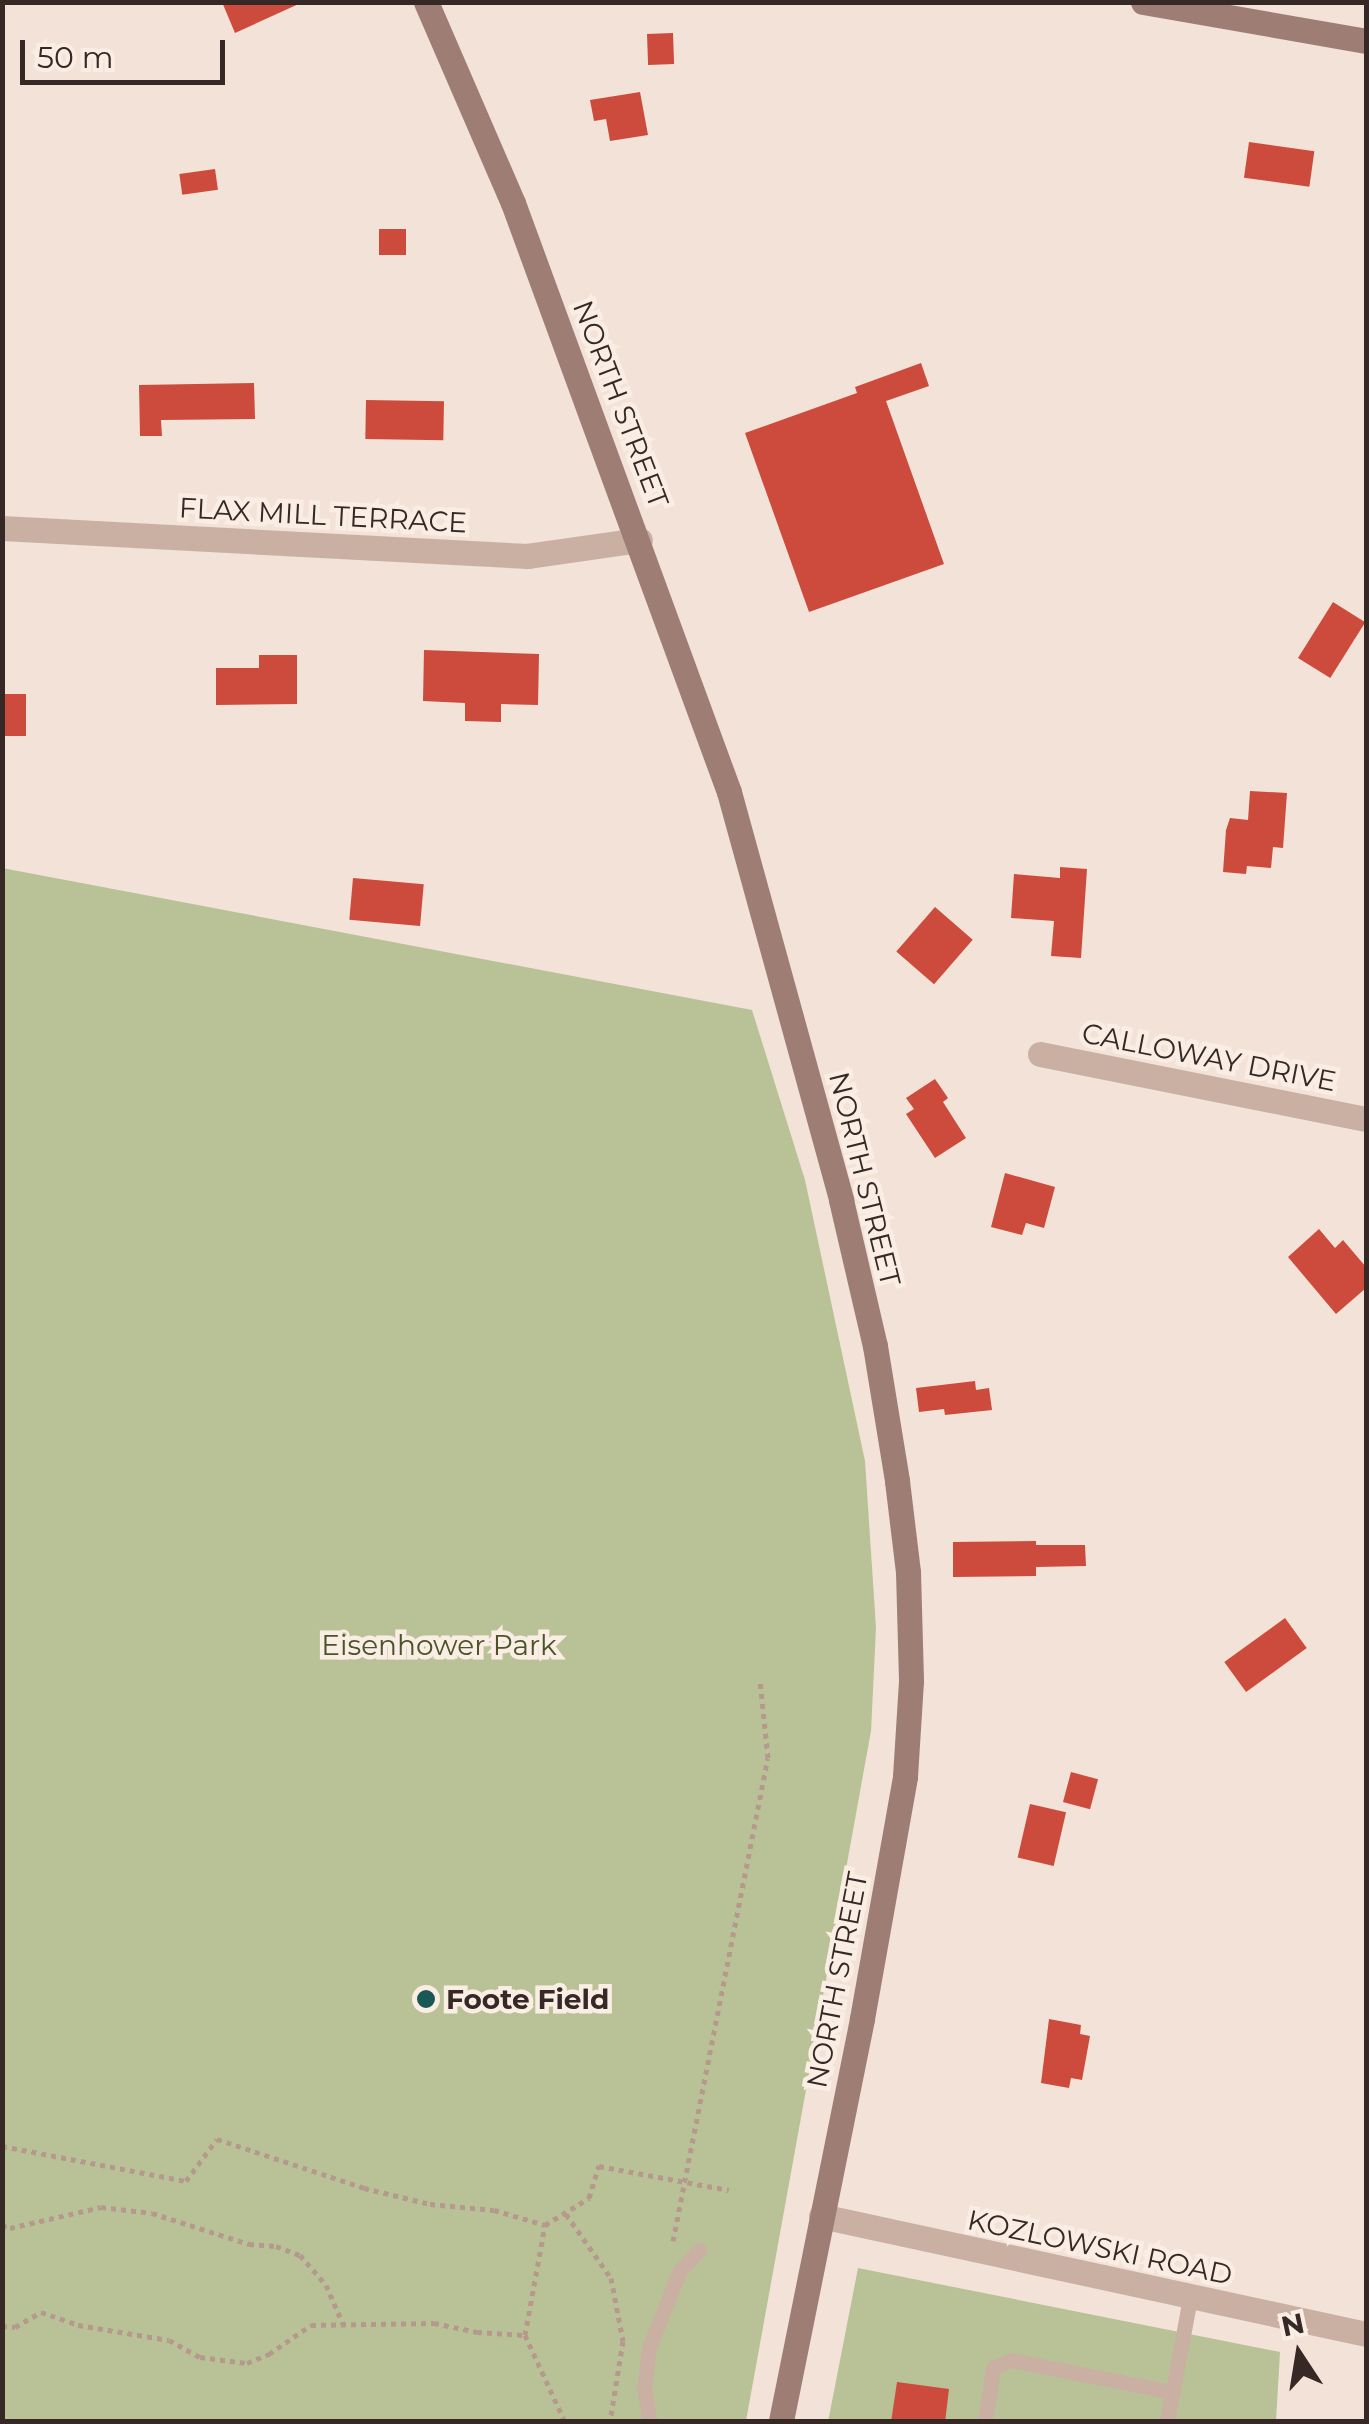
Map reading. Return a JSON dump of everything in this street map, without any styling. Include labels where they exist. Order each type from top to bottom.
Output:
[{"type":"main road","name":"NORTH STREET","points":[[426,2],[513,203],[640,540],[729,792],[841,1200],[875,1346],[908,1572],[911,1680],[906,1778],[781,2422]]},
{"type":"main road","points":[[1143,2],[1366,41]]},
{"type":"street","name":"FLAX MILL TERRACE","points":[[2,528],[527,556],[640,540]]},
{"type":"street","name":"CALLOWAY DRIVE","points":[[1040,1054],[1366,1119]]},
{"type":"street","name":"KOZLOWSKI ROAD","points":[[821,2216],[1366,2334]]},
{"type":"lane","points":[[650,2422],[644,2388],[649,2348],[679,2272],[699,2250]]},
{"type":"lane","points":[[1168,2422],[1190,2298]]},
{"type":"lane","points":[[985,2422],[994,2368],[1011,2360],[1173,2392]]},
{"type":"path","points":[[673,2240],[768,1758],[760,1680]]},
{"type":"path","points":[[2,2146],[186,2182],[218,2139],[364,2188],[430,2204],[494,2210],[545,2225],[589,2198],[599,2166],[729,2190]]},
{"type":"path","points":[[2,2225],[10,2228],[100,2207],[162,2216],[249,2244],[276,2246],[300,2255],[326,2285],[344,2326]]},
{"type":"path","points":[[566,2214],[611,2278],[622,2341],[610,2422]]},
{"type":"path","points":[[545,2225],[525,2334],[565,2422]]},
{"type":"path","points":[[2,2326],[14,2327],[41,2312],[78,2325],[169,2340],[200,2357],[248,2363],[269,2354],[311,2325],[434,2323],[477,2332],[525,2334]]},
{"type":"green space","name":"Eisenhower Park","points":[[2,868],[752,1010],[805,1180],[865,1461],[876,1628],[871,1731],[746,2421],[3,2421]]},
{"type":"green space","points":[[858,2268],[1280,2352],[1276,2421],[828,2422]]},
{"type":"building","points":[[222,2],[303,2],[235,33]]},
{"type":"building","points":[[673,33],[674,64],[648,65],[647,34]]},
{"type":"building","points":[[640,92],[648,135],[610,141],[606,119],[594,121],[590,100]]},
{"type":"building","points":[[1249,142],[1314,151],[1309,187],[1244,178]]},
{"type":"building","points":[[215,169],[218,190],[182,195],[179,174]]},
{"type":"building","points":[[379,229],[406,229],[406,255],[379,255]]},
{"type":"building","points":[[921,363],[929,386],[886,401],[944,564],[809,612],[745,433],[857,393],[855,387]]},
{"type":"building","points":[[254,383],[255,419],[161,420],[162,436],[140,436],[139,385]]},
{"type":"building","points":[[366,400],[444,401],[443,440],[365,439]]},
{"type":"building","points":[[1333,602],[1365,622],[1330,678],[1298,658]]},
{"type":"building","points":[[424,650],[539,654],[538,705],[501,704],[501,722],[465,721],[465,703],[423,701]]},
{"type":"building","points":[[259,655],[297,655],[297,704],[216,705],[216,668],[259,668]]},
{"type":"building","points":[[2,694],[26,694],[26,736],[2,736]]},
{"type":"building","points":[[1250,791],[1287,793],[1283,848],[1273,847],[1271,868],[1247,866],[1246,874],[1223,872],[1230,818],[1248,820]]},
{"type":"building","points":[[1060,867],[1087,869],[1081,958],[1051,956],[1054,921],[1011,918],[1014,874],[1060,878]]},
{"type":"building","points":[[353,878],[424,884],[420,926],[349,920]]},
{"type":"building","points":[[935,907],[973,940],[934,984],[896,952]]},
{"type":"building","points":[[935,1079],[948,1098],[943,1102],[966,1138],[935,1158],[906,1114],[914,1109],[906,1098]]},
{"type":"building","points":[[1005,1173],[1055,1187],[1044,1228],[1026,1223],[1022,1235],[991,1227]]},
{"type":"building","points":[[1319,1229],[1335,1248],[1343,1240],[1366,1267],[1366,1288],[1336,1314],[1288,1257]]},
{"type":"building","points":[[975,1381],[976,1390],[989,1388],[992,1410],[945,1415],[944,1409],[919,1412],[916,1388]]},
{"type":"building","points":[[1036,1541],[1036,1545],[1085,1545],[1086,1566],[1036,1567],[1036,1576],[953,1577],[953,1542]]},
{"type":"building","points":[[1285,1618],[1307,1648],[1246,1692],[1224,1662]]},
{"type":"building","points":[[1071,1772],[1098,1779],[1090,1809],[1063,1802]]},
{"type":"building","points":[[1030,1804],[1066,1812],[1054,1866],[1018,1858]]},
{"type":"building","points":[[1049,2019],[1081,2025],[1080,2034],[1090,2036],[1082,2080],[1071,2078],[1069,2088],[1041,2083]]},
{"type":"building","points":[[897,2382],[949,2389],[945,2422],[891,2422]]},
{"type":"place","name":"Foote Field","points":[[426,1999]]}]
